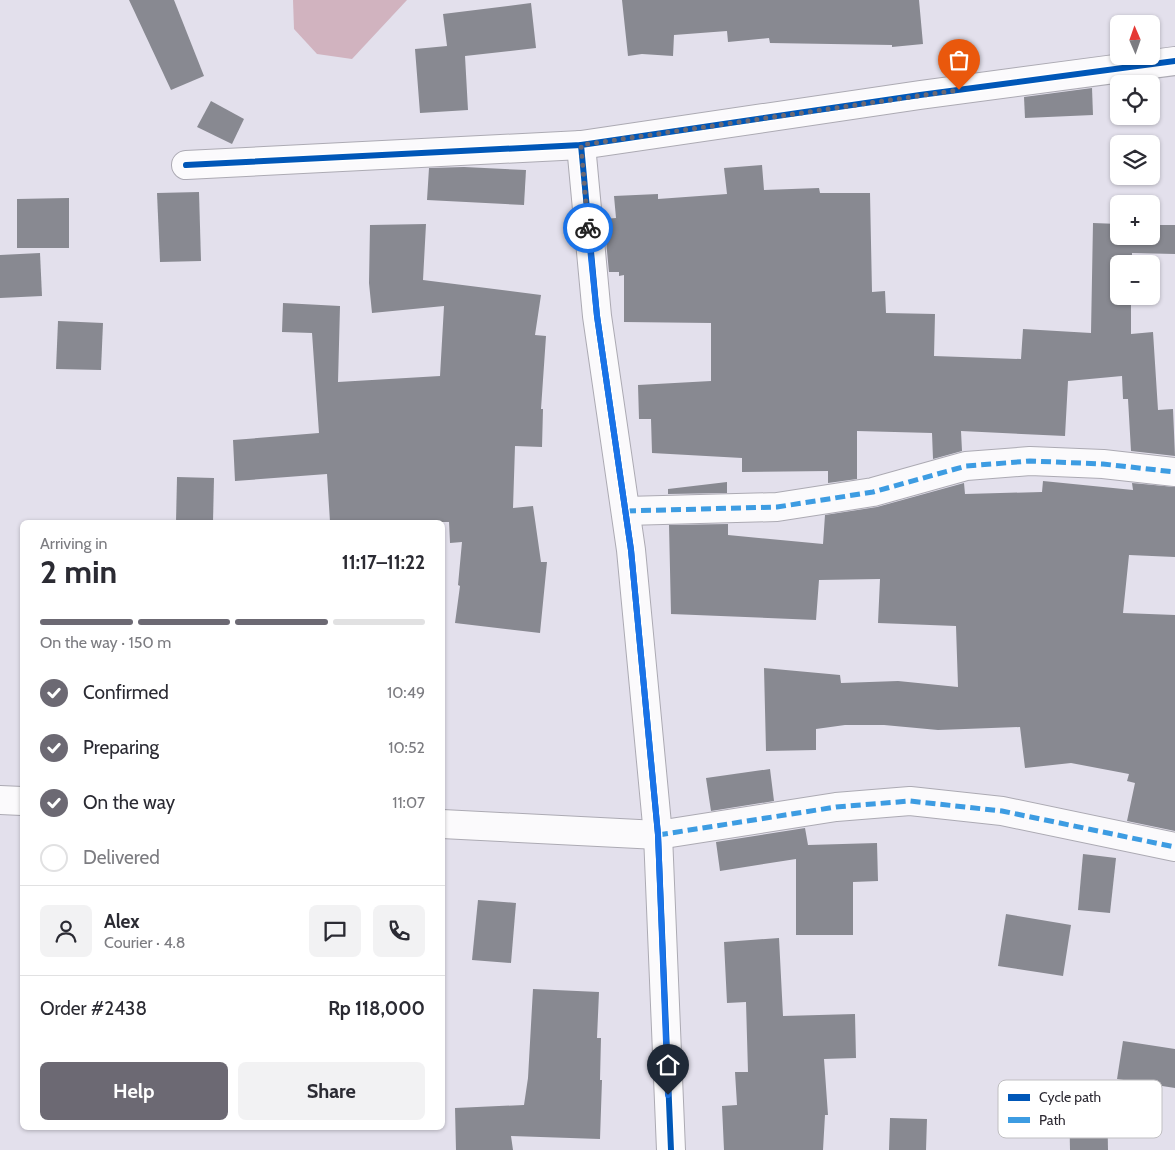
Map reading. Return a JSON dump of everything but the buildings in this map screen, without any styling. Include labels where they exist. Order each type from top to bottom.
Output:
[{"type":"street","points":[[186,165],[581,145],[920,95],[1175,61]]},
{"type":"street","points":[[581,145],[597,316],[626,511],[658,834],[671,1150]]},
{"type":"street","points":[[626,511],[777,507],[873,492],[966,466],[1030,462],[1103,464],[1175,472]]},
{"type":"street","points":[[0,800],[20,801]]},
{"type":"street","points":[[445,824],[658,834],[836,807],[910,801],[1002,811],[1175,847]]},
{"type":"shaded area","points":[[293,0],[407,0],[352,59],[317,54],[294,29]]},
{"type":"marked path","points":[[626,511],[777,507],[873,492],[966,466],[1030,461],[1103,464],[1175,472]]},
{"type":"marked path","points":[[658,835],[836,807],[910,801],[1002,811],[1175,847]]},
{"type":"cycle path","points":[[186,165],[581,145],[920,95],[1175,61]]},
{"type":"cycle path","points":[[581,145],[597,316],[631,550],[658,835],[671,1150]]},
{"type":"way so far","points":[[588,228],[581,145],[959,90]]},
{"type":"route","points":[[588,228],[597,316],[631,550],[658,834],[668,1095]]}]
